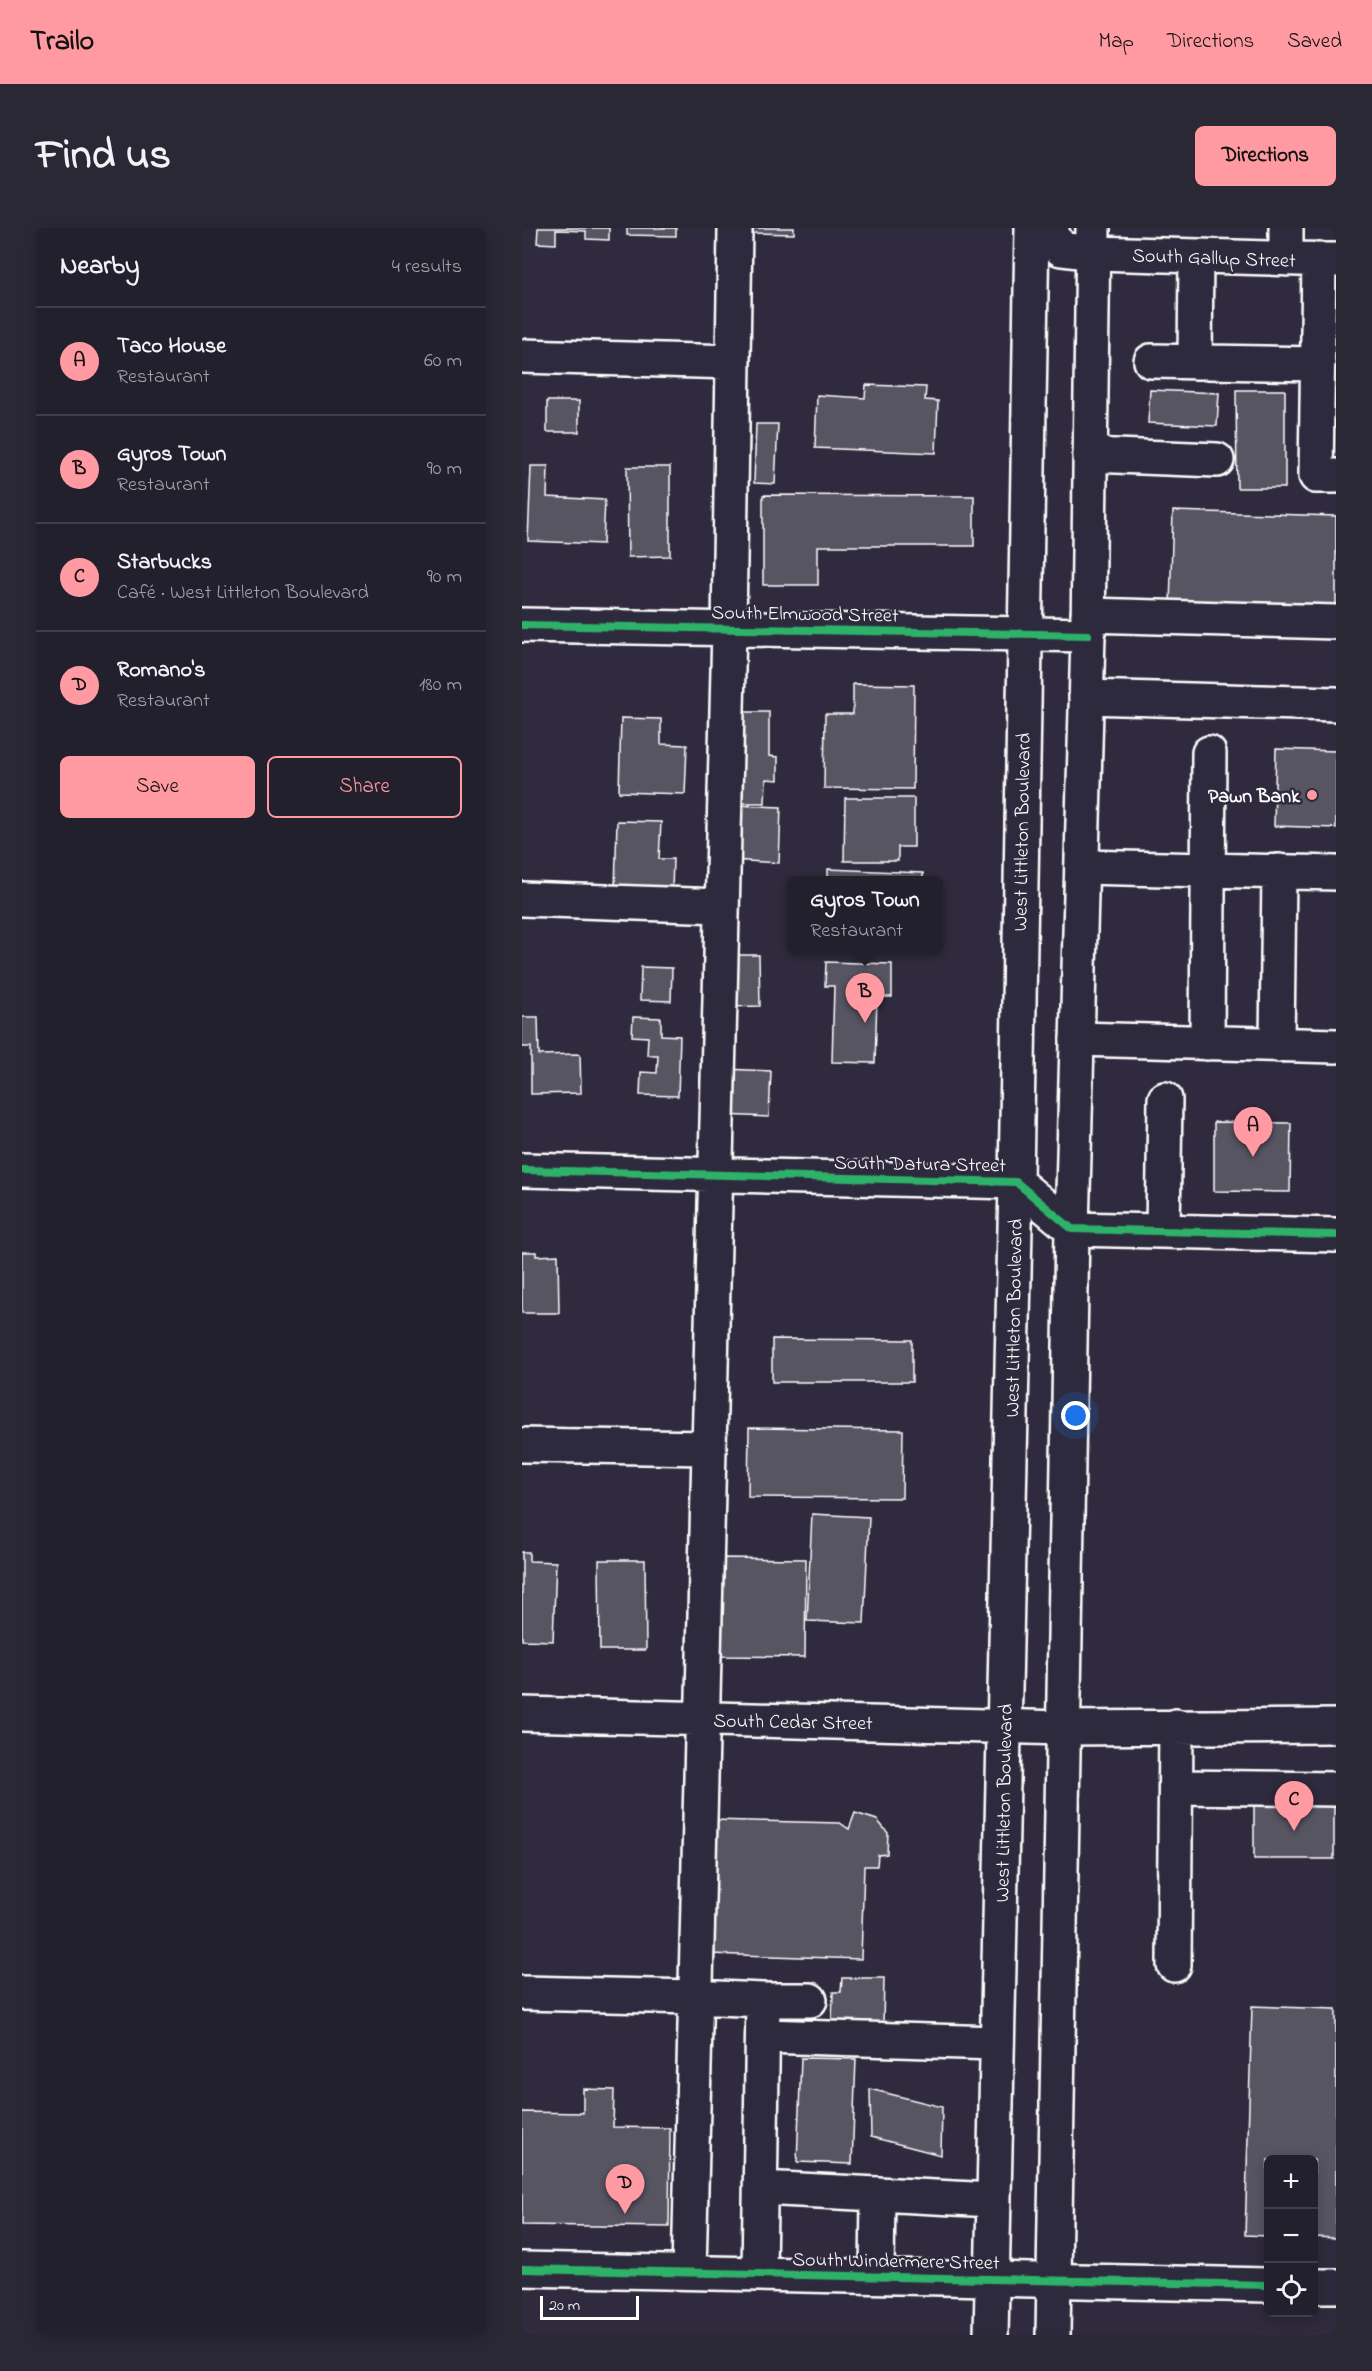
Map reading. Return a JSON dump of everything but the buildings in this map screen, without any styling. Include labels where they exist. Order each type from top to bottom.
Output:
[{"type":"main road","points":[[689,2272],[729,628],[735,228]]},
{"type":"main road","name":"West Littleton Boulevard","points":[[991,2335],[1016,1182],[1032,228]]},
{"type":"main road","name":"South Gallup Street","points":[[1052,228],[1052,234],[1061,249],[1093,241],[1196,256],[1286,243],[1328,260]]},
{"type":"main road","points":[[1053,2335],[1072,1228],[1088,625],[1093,241]]},
{"type":"main road","points":[[1195,362],[1196,256]]},
{"type":"main road","points":[[1328,260],[1318,364],[1316,476],[1336,476]]},
{"type":"main road","points":[[522,356],[733,362]]},
{"type":"main road","points":[[1151,361],[1318,364]]},
{"type":"main road","points":[[1090,454],[1217,460]]},
{"type":"main road","name":"South Elmwood Street","points":[[522,625],[1024,633],[1088,625],[1336,622]]},
{"type":"main road","points":[[1086,697],[1336,704]]},
{"type":"main road","points":[[1207,1043],[1209,753]]},
{"type":"main road","points":[[1082,867],[1336,873]]},
{"type":"main road","points":[[1277,1045],[1279,871]]},
{"type":"main road","points":[[522,899],[722,906]]},
{"type":"main road","points":[[1077,1039],[1336,1046]]},
{"type":"main road","points":[[1162,1231],[1165,1099]]},
{"type":"main road","name":"South Datura Street","points":[[522,1170],[1016,1182],[1072,1228]]},
{"type":"main road","points":[[1072,1228],[1336,1235]]},
{"type":"main road","points":[[522,1444],[708,1448]]},
{"type":"main road","name":"South Cedar Street","points":[[522,1714],[1063,1728],[1336,1726]]},
{"type":"main road","points":[[1174,1965],[1176,1726]]},
{"type":"main road","points":[[1177,1787],[1336,1789]]},
{"type":"main road","points":[[522,1993],[810,2000]]},
{"type":"main road","points":[[759,2274],[763,2000]]},
{"type":"main road","points":[[763,2036],[997,2043]]},
{"type":"main road","points":[[760,2188],[993,2200]]},
{"type":"main road","points":[[877,2277],[878,2194]]},
{"type":"main road","name":"South Windermere Street","points":[[522,2269],[1264,2285]]},
{"type":"main road","points":[[1318,2286],[1336,2286]]},
{"type":"cycle path","points":[[522,625],[1088,635]]},
{"type":"cycle path","points":[[522,1170],[1016,1182],[1072,1229],[1336,1235]]},
{"type":"cycle path","points":[[522,2269],[1264,2285]]},
{"type":"place","name":"Pawn Bank","points":[[1312,795]]},
{"type":"place","name":"Gyros Town","points":[[865,1023]]},
{"type":"place","name":"Taco House","points":[[1253,1157]]},
{"type":"place","name":"Starbucks","points":[[1294,1831]]},
{"type":"place","name":"Romano's","points":[[625,2214]]}]
